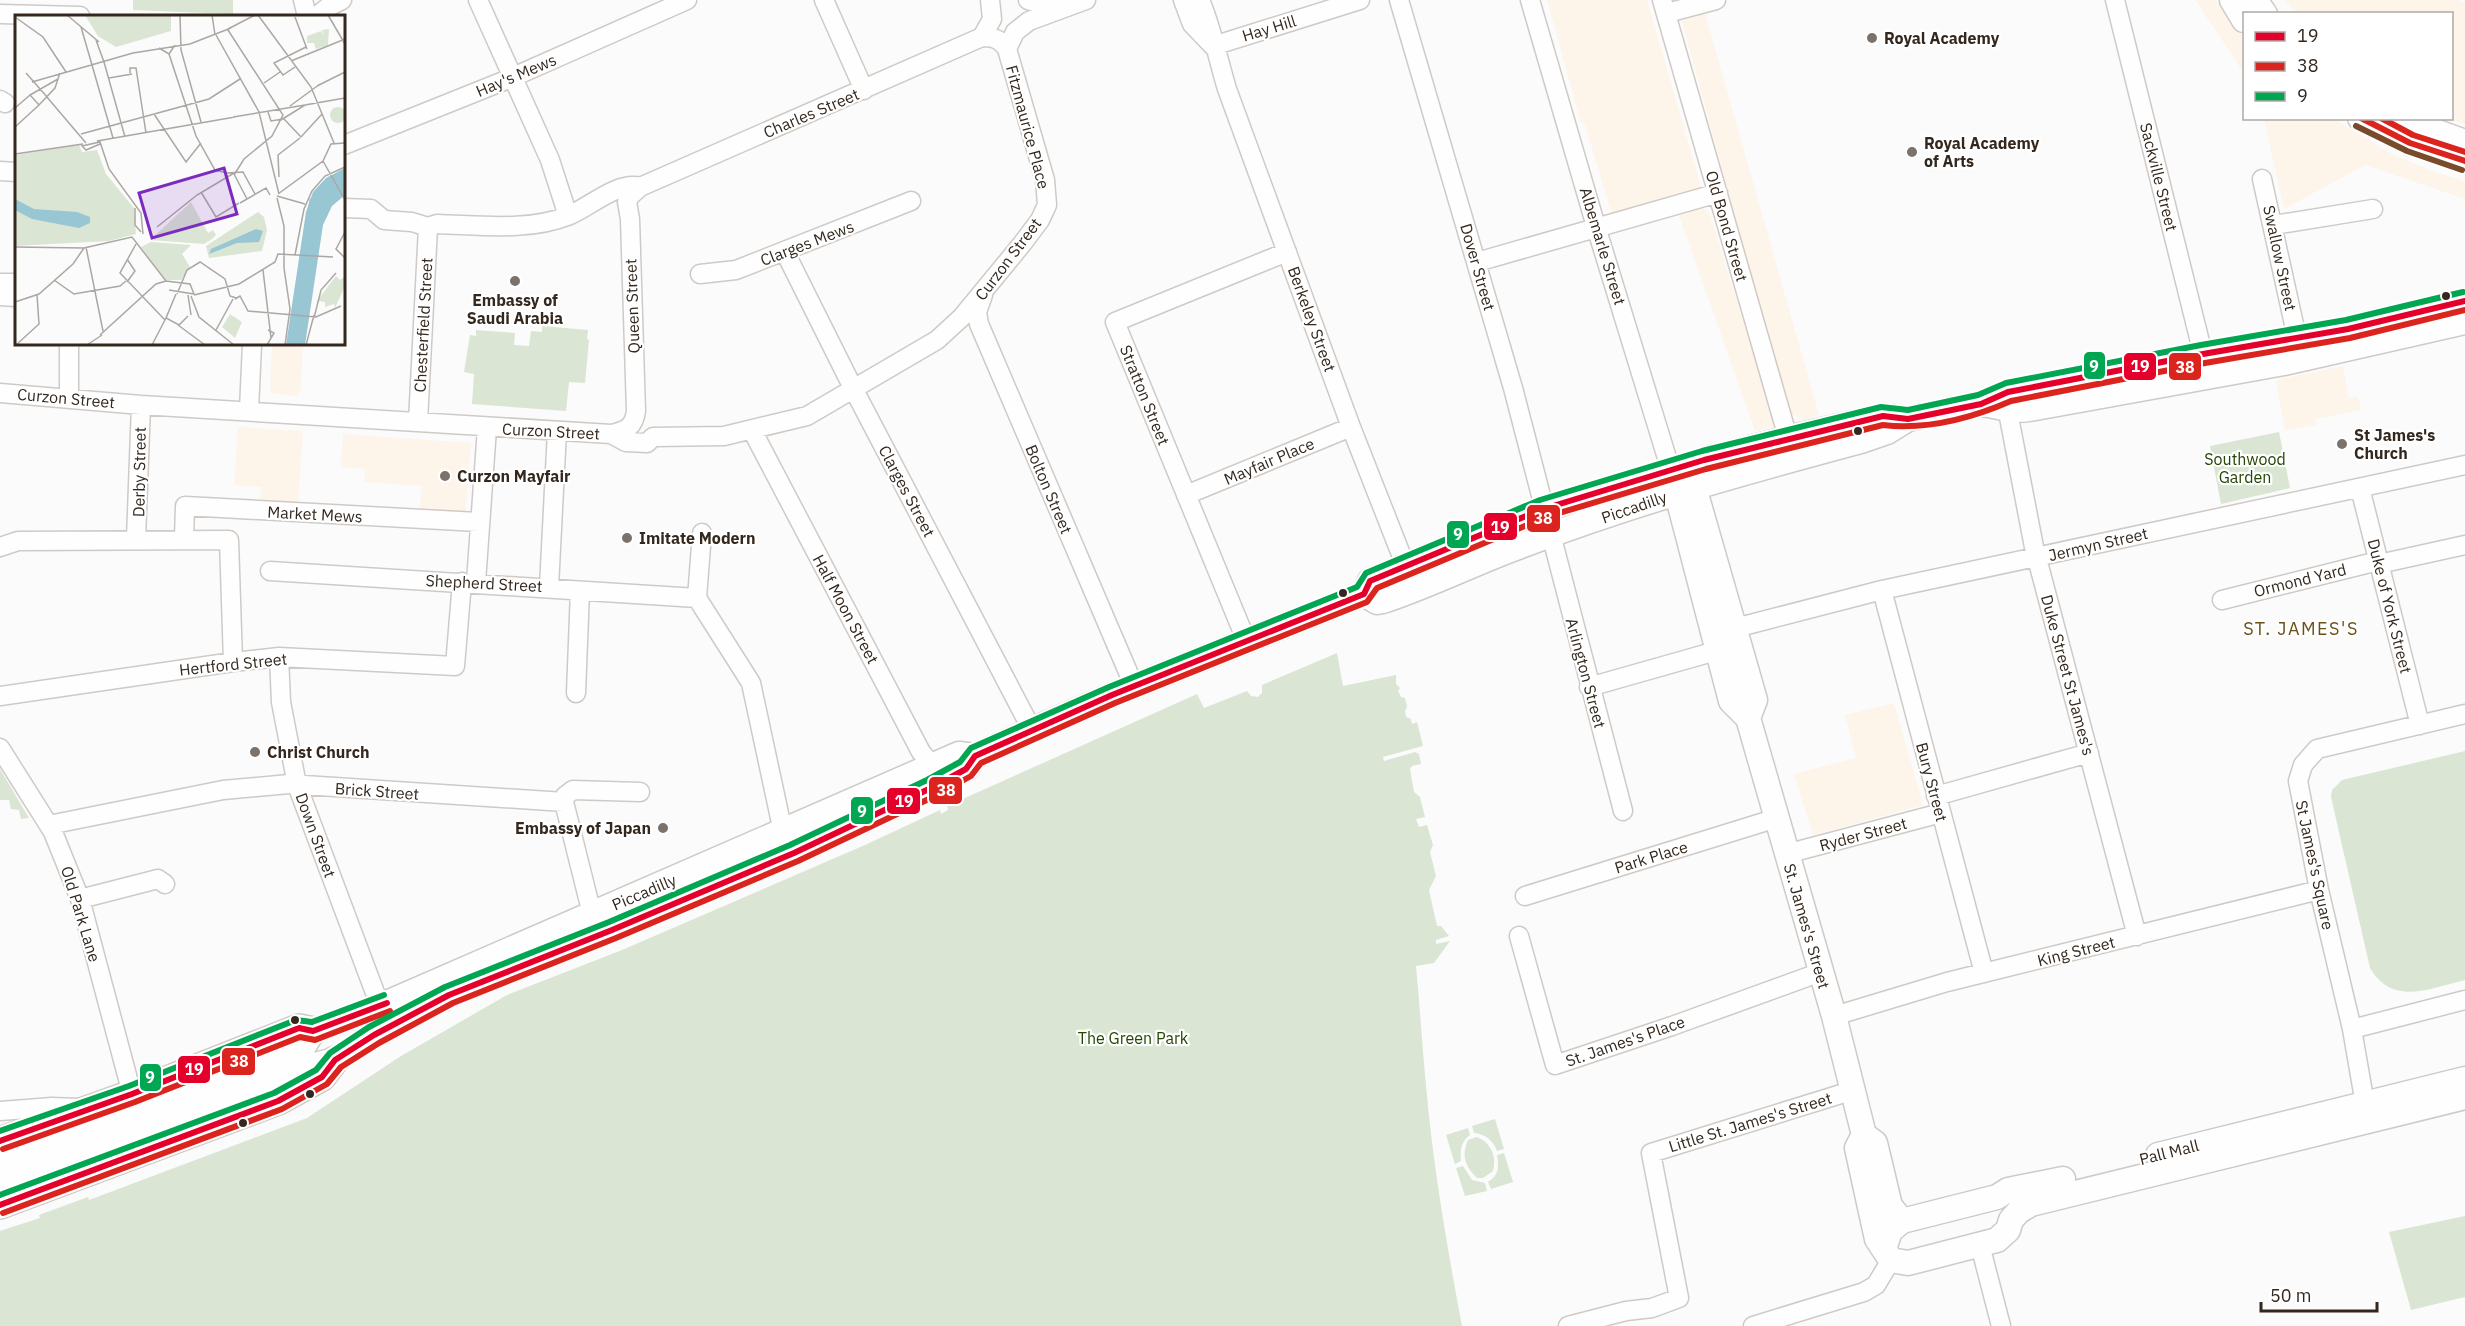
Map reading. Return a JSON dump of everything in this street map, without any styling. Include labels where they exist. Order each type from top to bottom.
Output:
[{"type":"highway","points":[[0,1141],[132,1094],[299,1028],[313,1031]]},
{"type":"highway","points":[[0,1205],[278,1101],[322,1077],[334,1060]]},
{"type":"main road","points":[[2232,0],[2243,18]]},
{"type":"main road","points":[[2364,120],[2410,143],[2465,161]]},
{"type":"main road","points":[[2404,120],[2465,142]]},
{"type":"main road","name":"Piccadilly","points":[[1364,594],[1377,602],[1415,590],[1680,480],[1788,438],[1883,416],[1908,419],[1981,404],[2008,392],[2203,354],[2348,329],[2465,301]]},
{"type":"main road","name":"Piccadilly","points":[[1981,404],[1997,405],[2008,412],[2284,363],[2465,322]]},
{"type":"main road","name":"Piccadilly","points":[[313,1031],[380,1006],[783,832],[944,770],[966,769],[975,756],[1032,730],[1246,640],[1364,594],[1370,581],[1543,509],[1861,441],[1887,432],[1908,419]]},
{"type":"main road","name":"St. James's Street","points":[[1680,480],[1734,630],[1755,700],[1748,718]]},
{"type":"main road","name":"St. James's Street","points":[[1680,480],[1716,650],[1731,701],[1748,718],[1854,1090],[1863,1135],[1857,1148],[1877,1239],[1887,1254]]},
{"type":"main road","name":"Piccadilly","points":[[0,1184],[307,1067],[334,1060],[374,1035],[449,995],[612,930],[794,853],[944,770]]},
{"type":"main road","points":[[0,1164],[268,1064],[304,1046],[313,1031]]},
{"type":"main road","name":"Pall Mall","points":[[1887,1254],[1908,1263],[1997,1240],[2008,1230],[2011,1220],[2019,1211],[2031,1204],[2366,1113],[2465,1079]]},
{"type":"main road","name":"Pall Mall","points":[[1902,1221],[1997,1197],[2008,1190],[2366,1113],[2465,1097]]},
{"type":"main road","name":"St. James's Street","points":[[1863,1135],[1875,1143],[1890,1206],[1902,1221]]},
{"type":"main road","points":[[1997,1197],[2009,1210],[2011,1220]]},
{"type":"main road","points":[[1887,1254],[1890,1231],[1902,1221]]},
{"type":"street","points":[[303,0],[306,15]]},
{"type":"street","points":[[318,15],[342,0]]},
{"type":"street","points":[[478,0],[511,78],[550,160],[568,216]]},
{"type":"street","name":"Hay's Mews","points":[[345,145],[511,78],[687,0]]},
{"type":"street","points":[[824,0],[864,90]]},
{"type":"street","points":[[990,0],[992,19],[982,37],[997,38],[1007,49],[1019,28],[1029,21],[1078,3]]},
{"type":"street","points":[[1028,0],[1040,4],[1078,3]]},
{"type":"street","name":"Berkeley Street","points":[[1183,0],[1192,24],[1213,46]]},
{"type":"street","name":"Berkeley Street","points":[[1200,0],[1208,18],[1213,46],[1287,252],[1351,427],[1415,590]]},
{"type":"street","name":"Hay Hill","points":[[1213,46],[1360,0]]},
{"type":"street","name":"Dover Street","points":[[1399,0],[1477,262],[1550,535]]},
{"type":"street","name":"Albemarle Street","points":[[1530,0],[1597,230],[1680,480]]},
{"type":"street","points":[[1665,7],[1716,0]]},
{"type":"street","name":"Sackville Street","points":[[2115,0],[2203,354]]},
{"type":"street","name":"Old Bond Street","points":[[1665,7],[1788,438]]},
{"type":"street","points":[[0,14],[40,15]]},
{"type":"street","name":"Charles Street","points":[[627,202],[640,187],[982,37]]},
{"type":"street","name":"Fitzmaurice Place","points":[[1007,49],[1045,180],[1047,205]]},
{"type":"street","points":[[0,171],[15,172]]},
{"type":"street","name":"Swallow Street","points":[[2262,179],[2274,225],[2297,338]]},
{"type":"street","name":"Charles Street","points":[[345,208],[371,209],[384,220],[412,222],[428,227],[436,224],[490,226],[526,224],[568,216],[600,200],[607,193],[630,184],[640,187]]},
{"type":"street","points":[[1477,262],[1597,230],[1718,193]]},
{"type":"street","points":[[600,200],[611,203],[621,200],[627,202]]},
{"type":"street","name":"Clarges Mews","points":[[700,274],[736,270],[911,201]]},
{"type":"street","name":"Queen Street","points":[[627,202],[630,219],[636,411]]},
{"type":"street","name":"Curzon Street","points":[[0,393],[69,397],[141,405],[611,434],[626,441],[647,443],[653,437],[724,436],[807,416],[937,340],[962,317],[985,290],[1040,220],[1047,205]]},
{"type":"street","points":[[2274,225],[2373,209]]},
{"type":"street","name":"Chesterfield Street","points":[[418,422],[428,227]]},
{"type":"street","name":"Clarges Street","points":[[785,252],[853,388],[1032,730]]},
{"type":"street","name":"Stratton Street","points":[[1246,640],[1114,322],[1287,252]]},
{"type":"street","name":"Bolton Street","points":[[985,290],[977,312],[979,324],[1134,686]]},
{"type":"street","points":[[0,296],[15,297]]},
{"type":"street","points":[[69,345],[69,397]]},
{"type":"street","points":[[249,410],[252,345]]},
{"type":"street","name":"Derby Street","points":[[136,539],[141,405]]},
{"type":"street","points":[[611,434],[632,425],[636,411]]},
{"type":"street","points":[[636,411],[640,422],[653,437]]},
{"type":"street","name":"Duke Street St James's","points":[[2008,412],[2037,558],[2137,936]]},
{"type":"street","name":"Mayfair Place","points":[[1186,495],[1351,427]]},
{"type":"street","name":"Hertford Street","points":[[0,696],[279,657],[455,666],[478,522],[487,428]]},
{"type":"street","name":"Half Moon Street","points":[[752,430],[921,752],[944,770]]},
{"type":"street","points":[[549,587],[557,431]]},
{"type":"street","name":"Jermyn Street","points":[[1734,630],[1882,590],[2465,465]]},
{"type":"street","name":"Duke of York Street","points":[[2360,488],[2420,725]]},
{"type":"street","name":"Market Mews","points":[[184,539],[185,506],[478,522]]},
{"type":"street","points":[[702,533],[697,598],[752,683],[783,832]]},
{"type":"street","name":"Arlington Street","points":[[1550,535],[1623,810]]},
{"type":"street","points":[[0,547],[18,541],[229,540],[233,662]]},
{"type":"street","name":"Ormond Yard","points":[[2222,600],[2370,563],[2379,564],[2465,545]]},
{"type":"street","name":"Shepherd Street","points":[[270,571],[697,598]]},
{"type":"street","name":"Bury Street","points":[[1882,590],[1984,973]]},
{"type":"street","points":[[576,693],[580,591]]},
{"type":"street","points":[[1589,687],[1716,650],[1734,630]]},
{"type":"street","name":"Down Street","points":[[279,657],[281,702],[297,785],[380,1006]]},
{"type":"street","name":"St James's Square","points":[[2366,1113],[2352,1029],[2319,890],[2298,781],[2303,765],[2318,749],[2465,714]]},
{"type":"street","name":"Old Park Lane","points":[[0,748],[49,825],[80,899],[132,1094]]},
{"type":"street","name":"Ryder Street","points":[[1786,854],[2089,753]]},
{"type":"street","name":"Brick Street","points":[[49,825],[223,789],[289,784],[564,802]]},
{"type":"street","points":[[612,930],[599,926],[592,915],[564,802],[565,796],[573,790],[640,792]]},
{"type":"street","name":"Park Place","points":[[1525,896],[1777,818]]},
{"type":"street","points":[[80,899],[158,879],[165,884]]},
{"type":"street","name":"King Street","points":[[1834,1016],[1984,973],[2319,890]]},
{"type":"street","name":"St. James's Place","points":[[1519,936],[1555,1065],[1821,972]]},
{"type":"street","points":[[2352,1029],[2465,1000]]},
{"type":"street","name":"Little St. James's Street","points":[[1568,1326],[1679,1298],[1651,1153],[1854,1090]]},
{"type":"street","points":[[0,1111],[52,1107],[87,1109]]},
{"type":"street","points":[[1980,1245],[2001,1326]]},
{"type":"street","points":[[1754,1326],[1864,1292],[1876,1286],[1887,1254]]},
{"type":"shaded area","points":[[1547,0],[1647,0],[1702,190],[1612,215],[1584,122],[1581,123]]},
{"type":"shaded area","points":[[2195,0],[2216,0],[2243,38],[2243,72]]},
{"type":"shaded area","points":[[2284,0],[2459,0],[2465,3],[2465,124],[2451,120],[2453,120],[2453,12],[2296,12]]},
{"type":"shaded area","points":[[1705,13],[1819,415],[1804,420],[1792,414],[1682,21]]},
{"type":"shaded area","points":[[2264,120],[2335,120],[2392,154],[2434,172],[2465,181],[2465,199],[2365,165],[2284,209]]},
{"type":"shaded area","points":[[1700,207],[1709,211],[1774,421],[1771,427],[1755,431],[1679,215]]},
{"type":"shaded area","points":[[272,345],[303,345],[301,390],[297,396],[270,393]]},
{"type":"shaded area","points":[[2343,366],[2349,398],[2358,396],[2361,410],[2316,419],[2316,425],[2285,430],[2276,380]]},
{"type":"shaded area","points":[[238,427],[303,431],[298,505],[260,503],[261,487],[234,485]]},
{"type":"shaded area","points":[[343,434],[471,443],[465,517],[419,514],[422,486],[364,482],[365,469],[341,467]]},
{"type":"shaded area","points":[[1894,703],[1923,805],[1813,835],[1794,774],[1856,758],[1845,715]]},
{"type":"green space","points":[[133,0],[233,0],[233,14],[133,10]]},
{"type":"green space","points":[[542,326],[588,330],[585,383],[569,382],[566,411],[472,404],[474,374],[464,372],[470,335],[476,336],[476,330],[515,333],[514,345],[529,346],[531,331],[542,332]]},
{"type":"green space","name":"Southwood Garden","points":[[2279,432],[2290,488],[2221,504],[2210,446]]},
{"type":"green space","name":"The Green Park","points":[[1337,653],[1343,686],[1396,675],[1396,684],[1400,688],[1398,691],[1401,697],[1405,698],[1406,717],[1411,719],[1412,724],[1417,722],[1423,746],[1383,757],[1384,761],[1415,752],[1419,754],[1421,764],[1412,766],[1410,769],[1414,792],[1420,797],[1425,817],[1416,819],[1419,827],[1427,825],[1433,845],[1430,852],[1436,876],[1429,890],[1437,926],[1441,926],[1449,936],[1436,940],[1436,944],[1450,941],[1434,963],[1416,966],[1432,1146],[1462,1326],[0,1326],[0,1231],[307,1118],[401,1056],[507,995],[622,950],[865,845],[940,810],[941,814],[948,810],[947,806],[1197,694],[1204,708],[1247,691],[1251,696],[1258,697],[1262,693],[1262,685]]},
{"type":"green space","points":[[2465,751],[2465,980],[2426,990],[2401,991],[2379,980],[2370,968],[2331,797],[2332,790],[2342,780]]},
{"type":"green space","points":[[0,769],[29,818],[21,819],[19,810],[11,809],[9,800],[0,800]]},
{"type":"green space","points":[[1495,1119],[1504,1149],[1497,1151],[1488,1138],[1474,1133],[1472,1126]]},
{"type":"green space","points":[[1468,1128],[1470,1135],[1462,1146],[1461,1161],[1455,1164],[1446,1135]]},
{"type":"green space","points":[[1477,1137],[1489,1146],[1494,1160],[1493,1171],[1483,1178],[1477,1178],[1473,1174],[1465,1160],[1468,1140]]},
{"type":"green space","points":[[1504,1153],[1513,1182],[1491,1189],[1488,1182],[1497,1170],[1497,1155]]},
{"type":"green space","points":[[1463,1166],[1472,1180],[1485,1183],[1487,1191],[1465,1196],[1456,1168]]},
{"type":"green space","points":[[2465,1216],[2465,1297],[2411,1310],[2389,1232]]},
{"type":"transit line","points":[[2365,120],[2410,143],[2465,161]]},
{"type":"transit line","points":[[2385,120],[2413,135],[2465,152]]},
{"type":"transit line","points":[[2356,126],[2407,151],[2462,170]]},
{"type":"transit line","name":"9","points":[[0,1195],[274,1093],[316,1070],[330,1053],[369,1027],[445,987],[609,922],[790,845],[927,780],[960,762],[971,748],[1109,687],[1357,587],[1366,573],[1540,500],[1702,451],[1881,407],[1908,410],[1978,395],[2006,383],[2201,345],[2346,320],[2463,292]]},
{"type":"transit line","name":"19","points":[[0,1205],[278,1101],[322,1077],[335,1060],[374,1035],[449,995],[612,930],[794,853],[931,788],[966,769],[975,756],[1112,695],[1364,594],[1370,581],[1543,509],[1704,460],[1883,416],[1908,419],[1981,404],[2008,392],[2203,354],[2348,329],[2465,301]]},
{"type":"transit line","name":"38","points":[[3,1213],[282,1109],[327,1084],[341,1067],[379,1043],[453,1003],[616,938],[798,861],[935,796],[971,776],[981,763],[1115,703],[1367,602],[1377,588],[1546,517],[1706,469],[1883,425],[1916,426],[1948,421],[1981,413],[2011,401],[2205,363],[2350,338],[2465,310]]},
{"type":"transit line","name":"9","points":[[0,1131],[129,1086],[296,1020],[312,1022],[384,995]]},
{"type":"transit line","name":"19","points":[[0,1141],[132,1094],[299,1028],[313,1031],[387,1003]]},
{"type":"transit line","name":"38","points":[[3,1149],[135,1102],[300,1037],[315,1040],[390,1011]]},
{"type":"place","name":"Royal Academy","points":[[1872,38]]},
{"type":"place","name":"Royal Academy of Arts","points":[[1912,152]]},
{"type":"place","name":"Embassy of Saudi Arabia","points":[[515,281]]},
{"type":"place","name":"St James's Church","points":[[2342,444]]},
{"type":"place","name":"Curzon Mayfair","points":[[445,476]]},
{"type":"place","name":"Imitate Modern","points":[[627,538]]},
{"type":"place","name":"Christ Church","points":[[255,752]]},
{"type":"place","name":"Embassy of Japan","points":[[663,828]]},
{"type":"district","name":"ST. JAMES'S","points":[[2301,628]]}]
